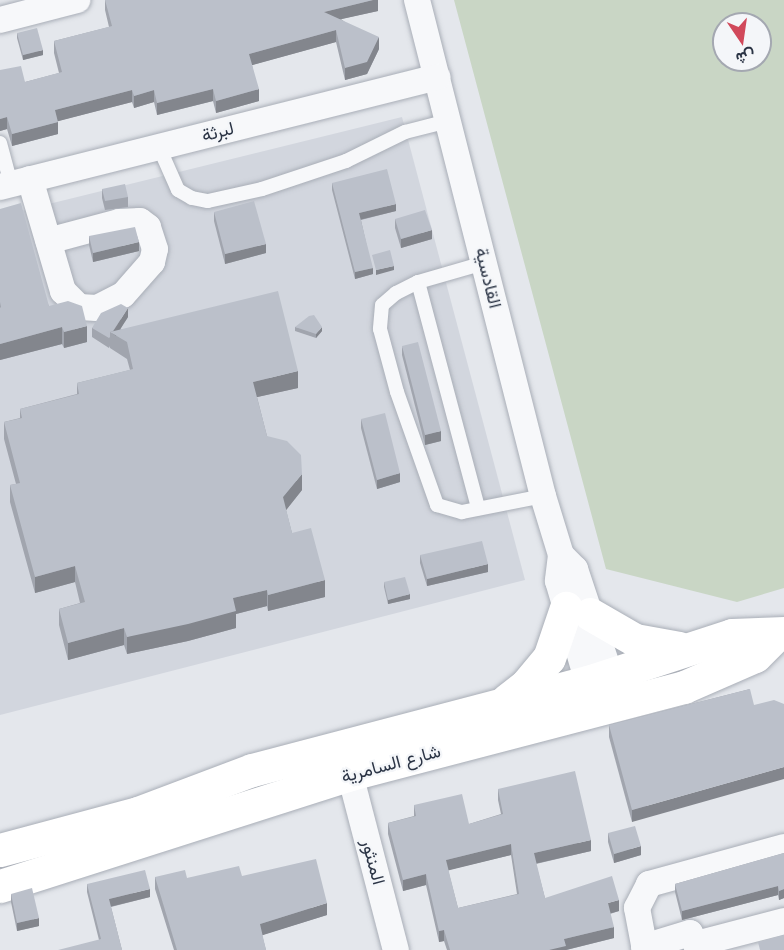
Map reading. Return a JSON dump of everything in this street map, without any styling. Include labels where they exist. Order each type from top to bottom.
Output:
[{"type":"street","points":[[0,20],[77,0]]},
{"type":"street","name":"القادسية","points":[[417,0],[543,496],[561,555],[574,569],[578,611],[603,693]]},
{"type":"street","name":"لبرثة","points":[[14,184],[437,77]]},
{"type":"street","points":[[14,184],[48,241]]},
{"type":"street","points":[[497,705],[538,672],[578,611],[635,640],[669,649],[687,648]]},
{"type":"street","name":"شارع السامرية","points":[[0,886],[603,693],[687,648],[743,633],[780,634]]},
{"type":"street","name":"شارع السامرية","points":[[0,850],[138,813],[252,770],[497,705],[684,687],[745,662],[780,634]]},
{"type":"street","name":"المنثور","points":[[350,774],[396,950]]},
{"type":"street","points":[[784,847],[649,884],[637,908],[645,948],[690,933],[696,944],[729,944],[784,921]]},
{"type":"lane","points":[[159,147],[178,190],[192,198],[208,201],[262,189],[346,161],[405,132],[448,121]]},
{"type":"lane","points":[[0,143],[14,184]]},
{"type":"lane","points":[[484,263],[418,282],[382,305],[380,329],[397,392],[437,505],[462,512],[543,496]]},
{"type":"lane","points":[[418,282],[478,508]]},
{"type":"shaded area","points":[[402,117],[525,580],[0,715],[0,216]]},
{"type":"green space","points":[[454,0],[784,0],[784,588],[737,602],[606,569]]},
{"type":"building","points":[[105,0],[373,0],[324,12],[379,37],[367,62],[345,68],[336,30],[249,54],[259,89],[216,101],[213,89],[157,103],[154,90],[134,96],[132,90],[55,110],[58,122],[12,134],[7,117],[0,119],[0,70],[21,66],[25,82],[62,72],[54,41],[112,26]]},
{"type":"building","points":[[37,28],[43,50],[23,55],[17,33]]},
{"type":"building","points":[[387,169],[396,204],[359,213],[373,268],[355,272],[332,183]]},
{"type":"building","points":[[125,184],[128,197],[105,201],[102,189]]},
{"type":"building","points":[[254,201],[266,244],[225,254],[214,212]]},
{"type":"building","points":[[21,203],[49,306],[68,301],[82,306],[87,326],[64,332],[62,327],[0,344],[0,209]]},
{"type":"building","points":[[425,210],[432,230],[401,239],[395,219]]},
{"type":"building","points":[[135,227],[139,242],[93,253],[89,236]]},
{"type":"building","points":[[390,250],[394,266],[376,270],[372,255]]},
{"type":"building","points":[[278,291],[298,371],[253,382],[267,436],[287,441],[301,455],[302,474],[283,497],[292,533],[311,528],[325,580],[268,595],[267,590],[233,598],[236,611],[188,624],[127,637],[124,628],[68,643],[59,609],[85,602],[75,566],[35,577],[10,485],[20,483],[4,422],[22,418],[20,409],[79,394],[77,383],[133,369],[127,342],[110,332]]},
{"type":"building","points":[[121,304],[128,308],[110,332],[109,338],[92,328],[101,313]]},
{"type":"building","points":[[314,315],[322,327],[316,334],[295,327],[309,316]]},
{"type":"building","points":[[418,342],[441,431],[425,435],[402,346]]},
{"type":"building","points":[[385,413],[400,473],[377,480],[361,419]]},
{"type":"building","points":[[482,541],[488,564],[427,579],[420,555]]},
{"type":"building","points":[[405,577],[410,594],[388,600],[384,582]]},
{"type":"building","points":[[750,689],[754,705],[774,700],[784,704],[784,767],[632,810],[609,725]]},
{"type":"building","points":[[575,771],[591,840],[534,853],[545,898],[612,876],[619,900],[608,903],[614,927],[564,939],[566,946],[549,950],[450,950],[444,930],[439,931],[426,874],[403,880],[388,823],[416,816],[414,805],[462,794],[469,824],[503,814],[498,789]],"holes":[[[511,844],[519,894],[458,908],[446,860]]]},
{"type":"building","points":[[635,826],[641,846],[614,854],[608,833]]},
{"type":"building","points":[[784,853],[784,889],[779,891],[778,886],[682,911],[675,884]]},
{"type":"building","points":[[316,859],[327,903],[260,924],[266,950],[177,950],[155,877],[185,870],[187,878],[239,866],[242,876]]},
{"type":"building","points":[[145,870],[150,889],[109,899],[122,950],[58,950],[101,939],[87,884]]},
{"type":"building","points":[[32,888],[39,918],[17,923],[11,894]]},
{"type":"building","points":[[784,935],[784,950],[760,950],[758,942]]}]
